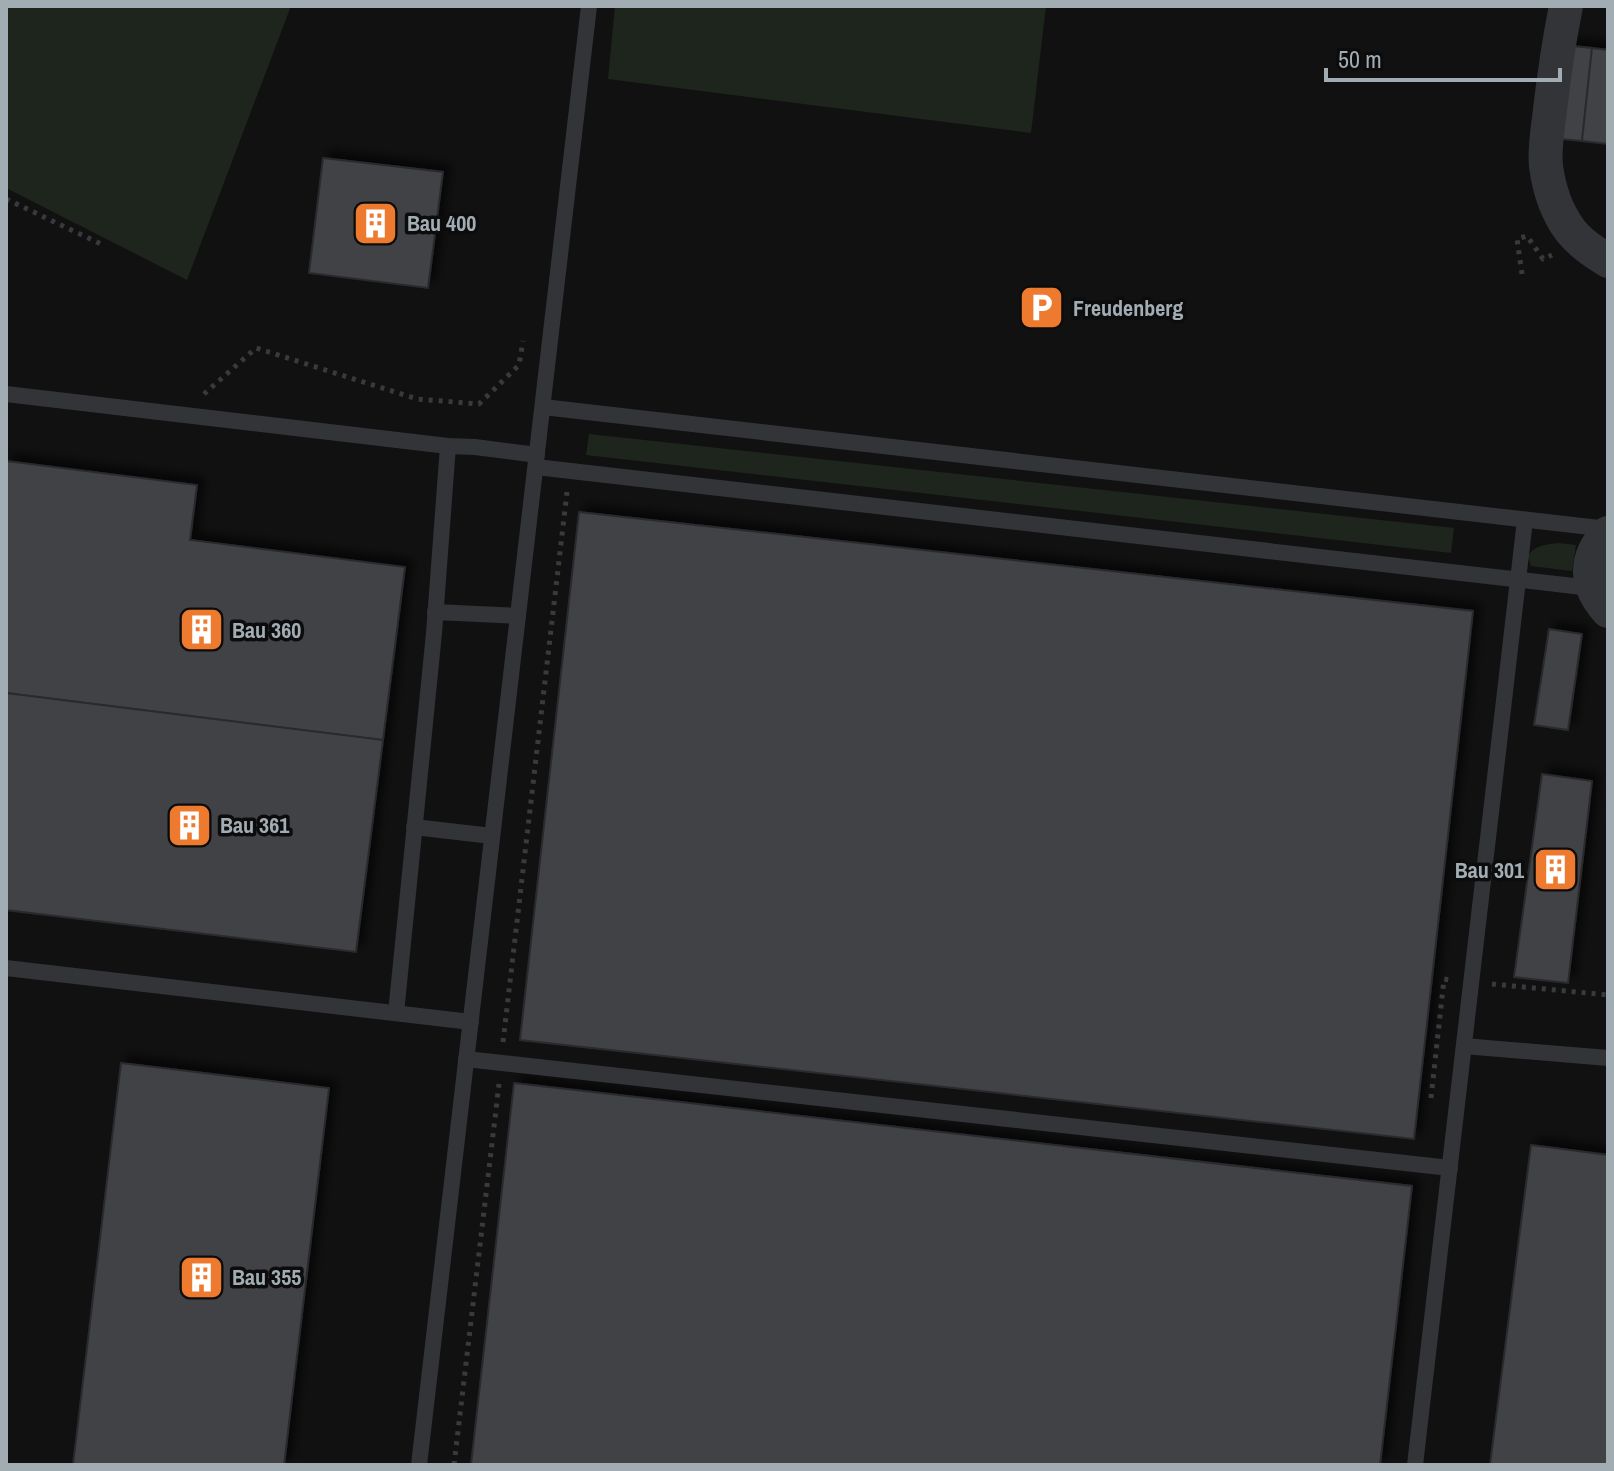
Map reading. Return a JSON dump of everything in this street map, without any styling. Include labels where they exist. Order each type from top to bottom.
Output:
[{"type":"street","points":[[1566,6],[1558,44],[1546,164],[1551,192],[1560,214],[1571,231],[1592,251],[1607,259]]},
{"type":"street","points":[[1600,599],[1590,572],[1593,554],[1608,531]]},
{"type":"lane","points":[[419,1465],[589,6]]},
{"type":"lane","points":[[6,394],[475,447],[569,470],[1518,579],[1600,599]]},
{"type":"lane","points":[[543,407],[1608,531]]},
{"type":"lane","points":[[396,1013],[448,446]]},
{"type":"lane","points":[[1415,1465],[1525,520]]},
{"type":"lane","points":[[435,612],[518,616]]},
{"type":"lane","points":[[414,827],[492,836]]},
{"type":"lane","points":[[6,968],[471,1022]]},
{"type":"lane","points":[[1464,1046],[1608,1058]]},
{"type":"lane","points":[[466,1059],[1450,1168]]},
{"type":"path","points":[[6,199],[103,245]]},
{"type":"path","points":[[454,1465],[569,470]]},
{"type":"path","points":[[1444,979],[1608,995]]},
{"type":"shaded area","points":[[6,6],[291,6],[187,280],[6,188]]},
{"type":"shaded area","points":[[615,6],[1046,6],[1031,133],[608,79]]},
{"type":"shaded area","points":[[589,434],[1454,528],[1451,553],[586,455]]},
{"type":"shaded area","points":[[1559,543],[1576,545],[1572,571],[1531,566],[1528,556],[1534,549]]},
{"type":"building","points":[[1562,45],[1592,48],[1582,141],[1551,138]]},
{"type":"building","points":[[1592,48],[1608,50],[1608,144],[1582,141]]},
{"type":"building","name":"Bau 400","points":[[323,158],[443,172],[428,288],[309,273]]},
{"type":"building","name":"Bau 360","points":[[6,461],[197,485],[190,540],[405,567],[383,740],[6,693]]},
{"type":"building","points":[[579,512],[1473,611],[1414,1139],[520,1040]]},
{"type":"building","points":[[1549,629],[1582,634],[1568,730],[1534,725]]},
{"type":"building","name":"Bau 361","points":[[6,693],[383,740],[356,952],[6,910]]},
{"type":"building","name":"Bau 301","points":[[1542,774],[1592,781],[1568,983],[1514,977]]},
{"type":"building","name":"Bau 355","points":[[121,1063],[329,1088],[284,1465],[73,1465]]},
{"type":"building","points":[[514,1083],[1412,1186],[1380,1465],[471,1465]]},
{"type":"building","points":[[1531,1145],[1608,1155],[1608,1465],[1490,1465]]},
{"type":"place","name":"Bau 400","points":[[376,223]]},
{"type":"place","name":"Freudenberg","points":[[1042,308]]},
{"type":"place","name":"Bau 360","points":[[201,630]]},
{"type":"place","name":"Bau 361","points":[[189,825]]},
{"type":"place","name":"Bau 301","points":[[1555,870]]},
{"type":"place","name":"Bau 355","points":[[201,1277]]}]
